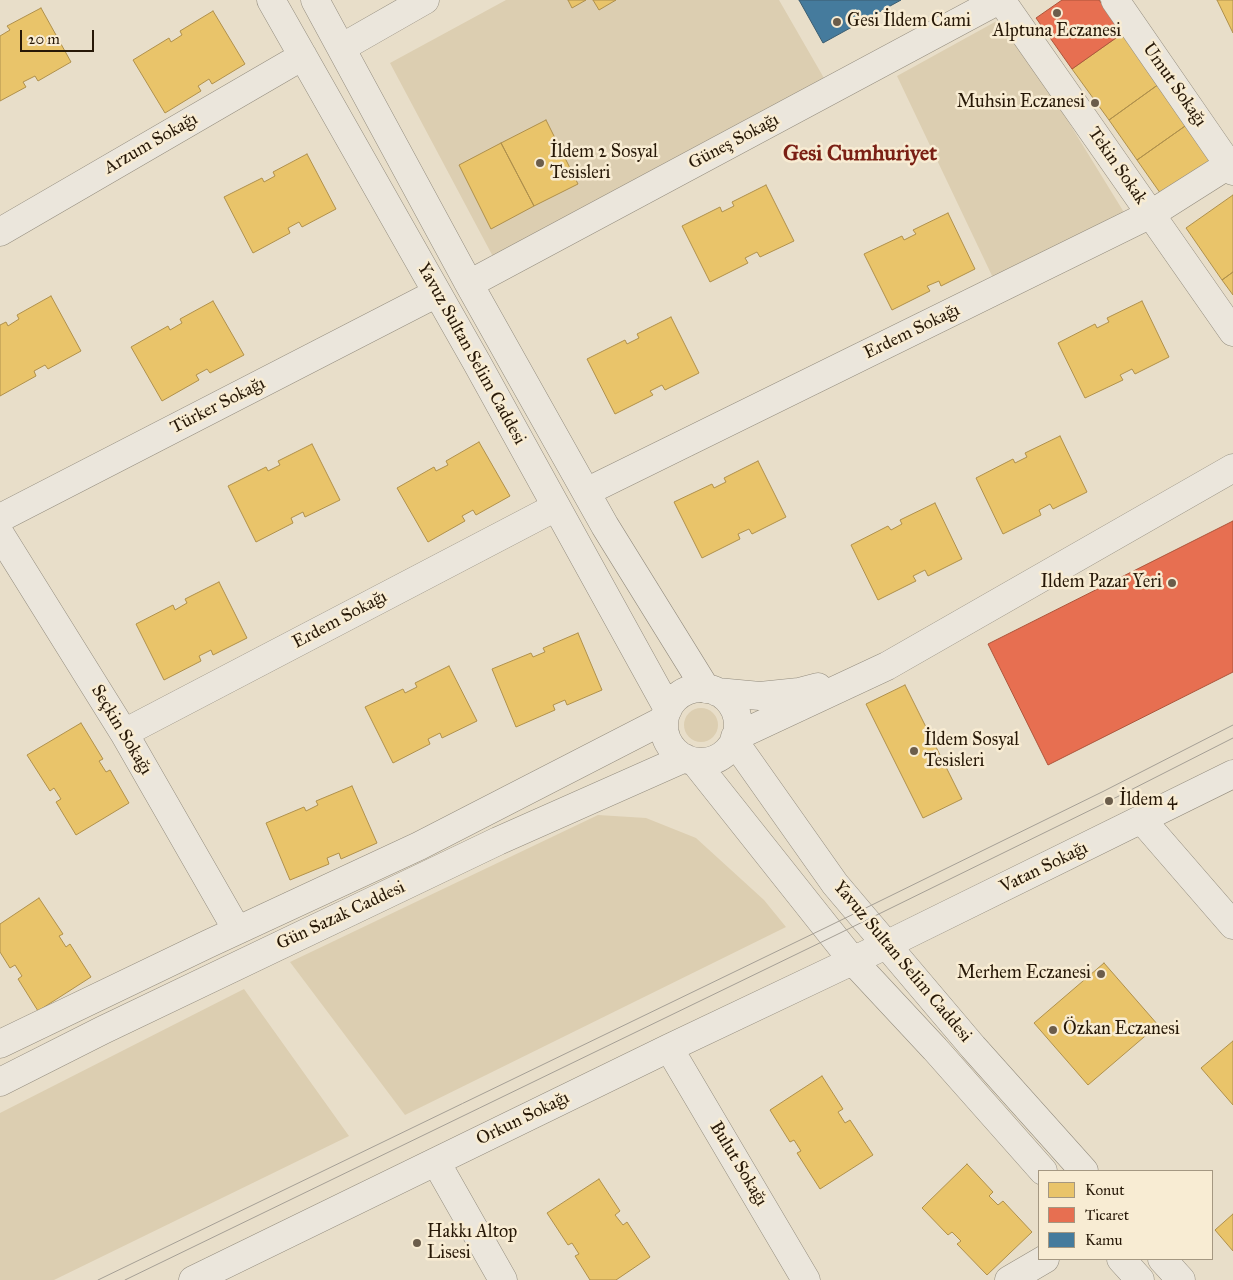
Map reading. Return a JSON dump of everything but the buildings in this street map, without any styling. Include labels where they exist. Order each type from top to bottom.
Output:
[{"type":"street","name":"Yavuz Sultan Selim Caddesi","points":[[271,0],[556,507],[666,714]]},
{"type":"street","name":"Yavuz Sultan Selim Caddesi","points":[[315,0],[469,284],[605,526],[711,690]]},
{"type":"street","points":[[341,48],[425,0]]},
{"type":"street","name":"Tekin Sokak","points":[[1000,0],[1233,332]]},
{"type":"street","name":"Güneş Sokağı","points":[[469,284],[1000,0]]},
{"type":"street","name":"Umut Sokağı","points":[[1114,0],[1232,166]]},
{"type":"street","name":"Arzum Sokağı","points":[[0,232],[303,56]]},
{"type":"street","name":"Erdem Sokağı","points":[[586,492],[1151,214],[1232,166]]},
{"type":"street","name":"Türker Sokağı","points":[[0,518],[437,293]]},
{"type":"street","points":[[735,739],[887,666],[1233,468]]},
{"type":"street","name":"Erdem Sokağı","points":[[124,733],[556,507]]},
{"type":"street","name":"Seçkin Sokağı","points":[[0,534],[124,733],[237,930]]},
{"type":"street","points":[[711,690],[727,699],[733,708],[737,719],[735,739],[728,751],[718,758],[707,761],[690,760],[675,752],[664,732],[666,714],[674,700],[684,692],[694,689],[711,690],[760,696],[799,692],[887,666]]},
{"type":"street","name":"Gün Sazak Caddesi","points":[[0,1044],[237,930],[419,846],[666,714]]},
{"type":"street","name":"Yavuz Sultan Selim Caddesi","points":[[735,739],[835,884],[973,1047],[1083,1170]]},
{"type":"street","name":"Yavuz Sultan Selim Caddesi","points":[[690,760],[854,961],[1042,1170]]},
{"type":"street","name":"Gün Sazak Caddesi","points":[[0,1082],[112,1025],[471,854],[690,760]]},
{"type":"street","name":"Vatan Sokağı","points":[[854,961],[1233,774]]},
{"type":"street","points":[[1142,820],[1233,925]]},
{"type":"street","name":"Orkun Sokağı","points":[[194,1280],[669,1048],[854,961]]},
{"type":"street","name":"Bulut Sokağı","points":[[669,1048],[806,1280]]},
{"type":"street","points":[[436,1162],[503,1280]]},
{"type":"street","points":[[1009,1280],[1043,1260]]},
{"type":"street","points":[[1122,1260],[1140,1280]]},
{"type":"street","points":[[1163,1260],[1182,1280]]},
{"type":"shaded area","points":[[506,0],[779,0],[832,92],[498,266],[390,63]]},
{"type":"shaded area","points":[[1004,17],[1125,214],[995,282],[897,76]]},
{"type":"shaded area","points":[[701,708],[708,709],[713,713],[717,718],[717,732],[713,737],[708,741],[701,742],[694,741],[689,737],[685,732],[684,725],[685,718],[689,713],[694,709]]},
{"type":"shaded area","points":[[598,815],[646,818],[696,838],[764,900],[786,927],[405,1115],[290,962]]},
{"type":"shaded area","points":[[244,989],[349,1136],[54,1280],[0,1280],[0,1113]]},
{"type":"tram line","points":[[98,1280],[827,927],[1104,791],[1233,725]]},
{"type":"tram line","points":[[125,1280],[834,936],[1233,738]]},
{"type":"place","name":"Alptuna Eczanesi","points":[[1057,13]]},
{"type":"place","name":"Gesi İldem Cami","points":[[837,22]]},
{"type":"place","name":"Muhsin Eczanesi","points":[[1095,103]]},
{"type":"place","name":"İldem 2 Sosyal Tesisleri","points":[[540,163]]},
{"type":"place","name":"Ildem Pazar Yeri","points":[[1172,583]]},
{"type":"place","name":"İldem Sosyal Tesisleri","points":[[914,751]]},
{"type":"place","name":"İldem 4","points":[[1109,801]]},
{"type":"place","name":"Merhem Eczanesi","points":[[1101,974]]},
{"type":"place","name":"Özkan Eczanesi","points":[[1053,1030]]},
{"type":"place","name":"Hakkı Altop Lisesi","points":[[417,1243]]},
{"type":"district","name":"Gesi Cumhuriyet","points":[[860,155]]}]
